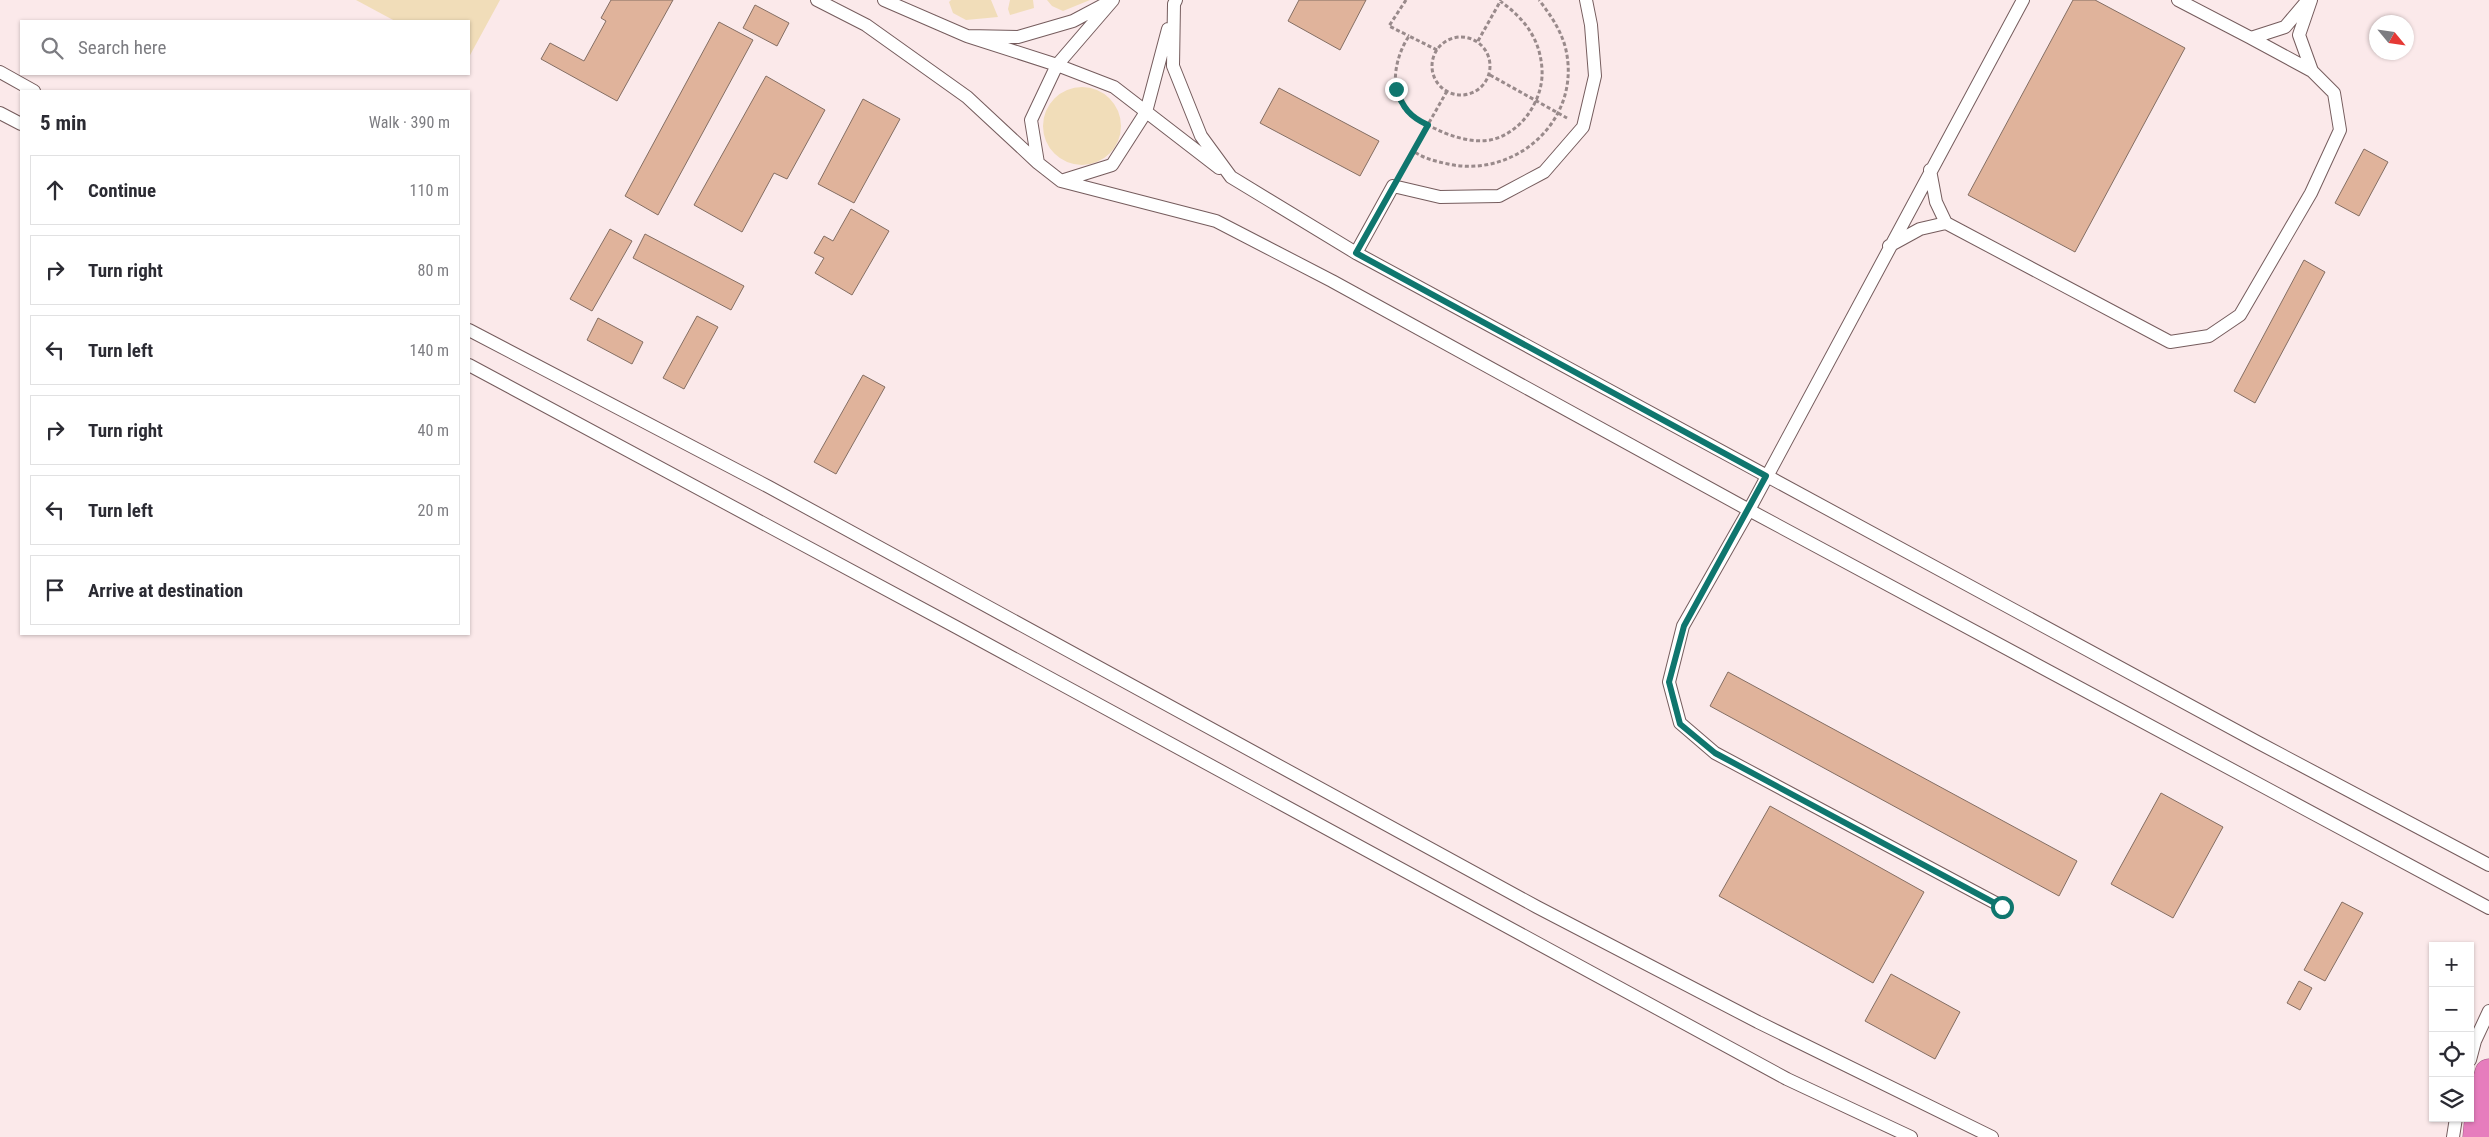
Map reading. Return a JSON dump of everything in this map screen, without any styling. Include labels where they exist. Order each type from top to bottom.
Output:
[{"type":"highway","points":[[2477,1137],[2480,1104],[2489,1073]]},
{"type":"lane","points":[[816,0],[866,25],[967,97],[1038,163],[1061,181],[1216,222],[1332,281],[1749,510],[2489,908]]},
{"type":"lane","points":[[884,0],[967,36],[1057,65],[1114,86],[1231,177],[1356,253],[2285,757],[2489,865]]},
{"type":"lane","points":[[1038,163],[1031,120],[1057,65],[1113,0]]},
{"type":"lane","points":[[967,36],[1018,37],[1073,21],[1113,0]]},
{"type":"lane","points":[[1356,253],[1393,186],[1440,197],[1499,196],[1544,172],[1583,127],[1596,76],[1591,25],[1586,0]]},
{"type":"lane","points":[[2002,907],[1715,753],[1680,724],[1669,682],[1684,626],[1749,510],[1889,246],[2023,0]]},
{"type":"lane","points":[[1930,170],[1936,202],[1946,222],[2170,342],[2209,336],[2240,315],[2311,193],[2340,130],[2334,93],[2312,71],[2178,0]]},
{"type":"lane","points":[[2251,38],[2285,27],[2310,0]]},
{"type":"lane","points":[[2310,0],[2299,34],[2312,71]]},
{"type":"lane","points":[[1061,181],[1112,164],[1146,112],[1176,2]]},
{"type":"lane","points":[[1176,2],[1173,66],[1202,136],[1231,177]]},
{"type":"lane","points":[[0,72],[32,90]]},
{"type":"lane","points":[[0,82],[18,82]]},
{"type":"lane","points":[[0,113],[20,123]]},
{"type":"lane","points":[[1889,246],[1920,229],[1946,222]]},
{"type":"lane","points":[[470,331],[769,487],[1537,907],[1758,1022],[1992,1137]]},
{"type":"lane","points":[[470,366],[956,627],[1787,1080],[1911,1137]]},
{"type":"lane","points":[[2474,1045],[2489,1011]]},
{"type":"lane","points":[[2453,1137],[2455,1122]]},
{"type":"path","points":[[1406,0],[1389,26],[1437,50]]},
{"type":"path","points":[[1413,151],[1424,159],[1462,167],[1484,167],[1506,161],[1528,149],[1546,132],[1558,113],[1565,95],[1568,76],[1565,47],[1553,17],[1539,0]]},
{"type":"path","points":[[1408,36],[1402,47],[1396,67],[1396,89],[1403,108],[1415,119],[1454,137],[1490,140],[1512,130],[1527,118],[1536,101],[1542,77],[1541,54],[1530,29],[1517,13],[1500,1],[1478,41]]},
{"type":"path","points":[[1464,36],[1478,41],[1487,51],[1490,59],[1490,75],[1475,92],[1463,95],[1447,91],[1441,87],[1433,75],[1433,58],[1437,50],[1450,39],[1464,36]]},
{"type":"path","points":[[1490,75],[1583,127]]},
{"type":"path","points":[[1393,186],[1447,91]]},
{"type":"shaded area","points":[[356,0],[500,0],[470,55],[470,20],[393,20]]},
{"type":"shaded area","points":[[951,0],[991,0],[998,17],[966,20],[953,13],[949,2]]},
{"type":"shaded area","points":[[1010,0],[1033,0],[1034,8],[1010,15],[1008,9]]},
{"type":"shaded area","points":[[1047,0],[1090,0],[1063,11],[1052,6]]},
{"type":"shaded area","points":[[1082,87],[1097,90],[1110,98],[1118,111],[1121,126],[1118,141],[1110,154],[1097,162],[1082,165],[1067,162],[1054,154],[1046,141],[1043,126],[1046,111],[1054,98],[1067,90]]},
{"type":"building","points":[[611,0],[673,0],[617,101],[541,59],[550,43],[584,61],[606,21],[601,18]]},
{"type":"building","points":[[1299,0],[1366,0],[1340,50],[1288,21]]},
{"type":"building","points":[[2073,0],[2095,0],[2185,48],[2075,252],[1968,195]]},
{"type":"building","points":[[755,5],[789,23],[777,46],[743,28]]},
{"type":"building","points":[[719,22],[753,40],[658,215],[625,196]]},
{"type":"building","points":[[766,76],[825,110],[787,179],[774,173],[742,232],[694,205]]},
{"type":"building","points":[[1279,88],[1379,141],[1360,176],[1260,123]]},
{"type":"building","points":[[863,99],[900,119],[854,203],[818,184]]},
{"type":"building","points":[[2364,149],[2388,162],[2359,216],[2335,203]]},
{"type":"building","points":[[851,209],[889,231],[852,295],[815,273],[824,258],[814,253],[824,236],[833,241]]},
{"type":"building","points":[[610,229],[632,241],[592,311],[570,299]]},
{"type":"building","points":[[645,234],[744,286],[731,310],[633,258]]},
{"type":"building","points":[[2304,260],[2325,272],[2255,403],[2234,391]]},
{"type":"building","points":[[697,316],[718,327],[684,389],[663,378]]},
{"type":"building","points":[[598,318],[643,342],[632,364],[587,340]]},
{"type":"building","points":[[863,375],[885,387],[836,474],[814,462]]},
{"type":"building","points":[[1728,672],[2077,861],[2059,896],[1710,706]]},
{"type":"building","points":[[2161,793],[2223,827],[2173,918],[2111,884]]},
{"type":"building","points":[[1770,806],[1924,892],[1873,983],[1719,896]]},
{"type":"building","points":[[2342,902],[2363,913],[2325,981],[2304,970]]},
{"type":"building","points":[[1891,974],[1960,1012],[1935,1059],[1865,1021]]},
{"type":"building","points":[[2299,981],[2312,988],[2300,1010],[2287,1003]]},
{"type":"route","points":[[1396,89],[1403,108],[1415,119],[1428,125],[1356,253],[1766,476],[1684,626],[1669,682],[1680,724],[1715,753],[2002,907]]}]
